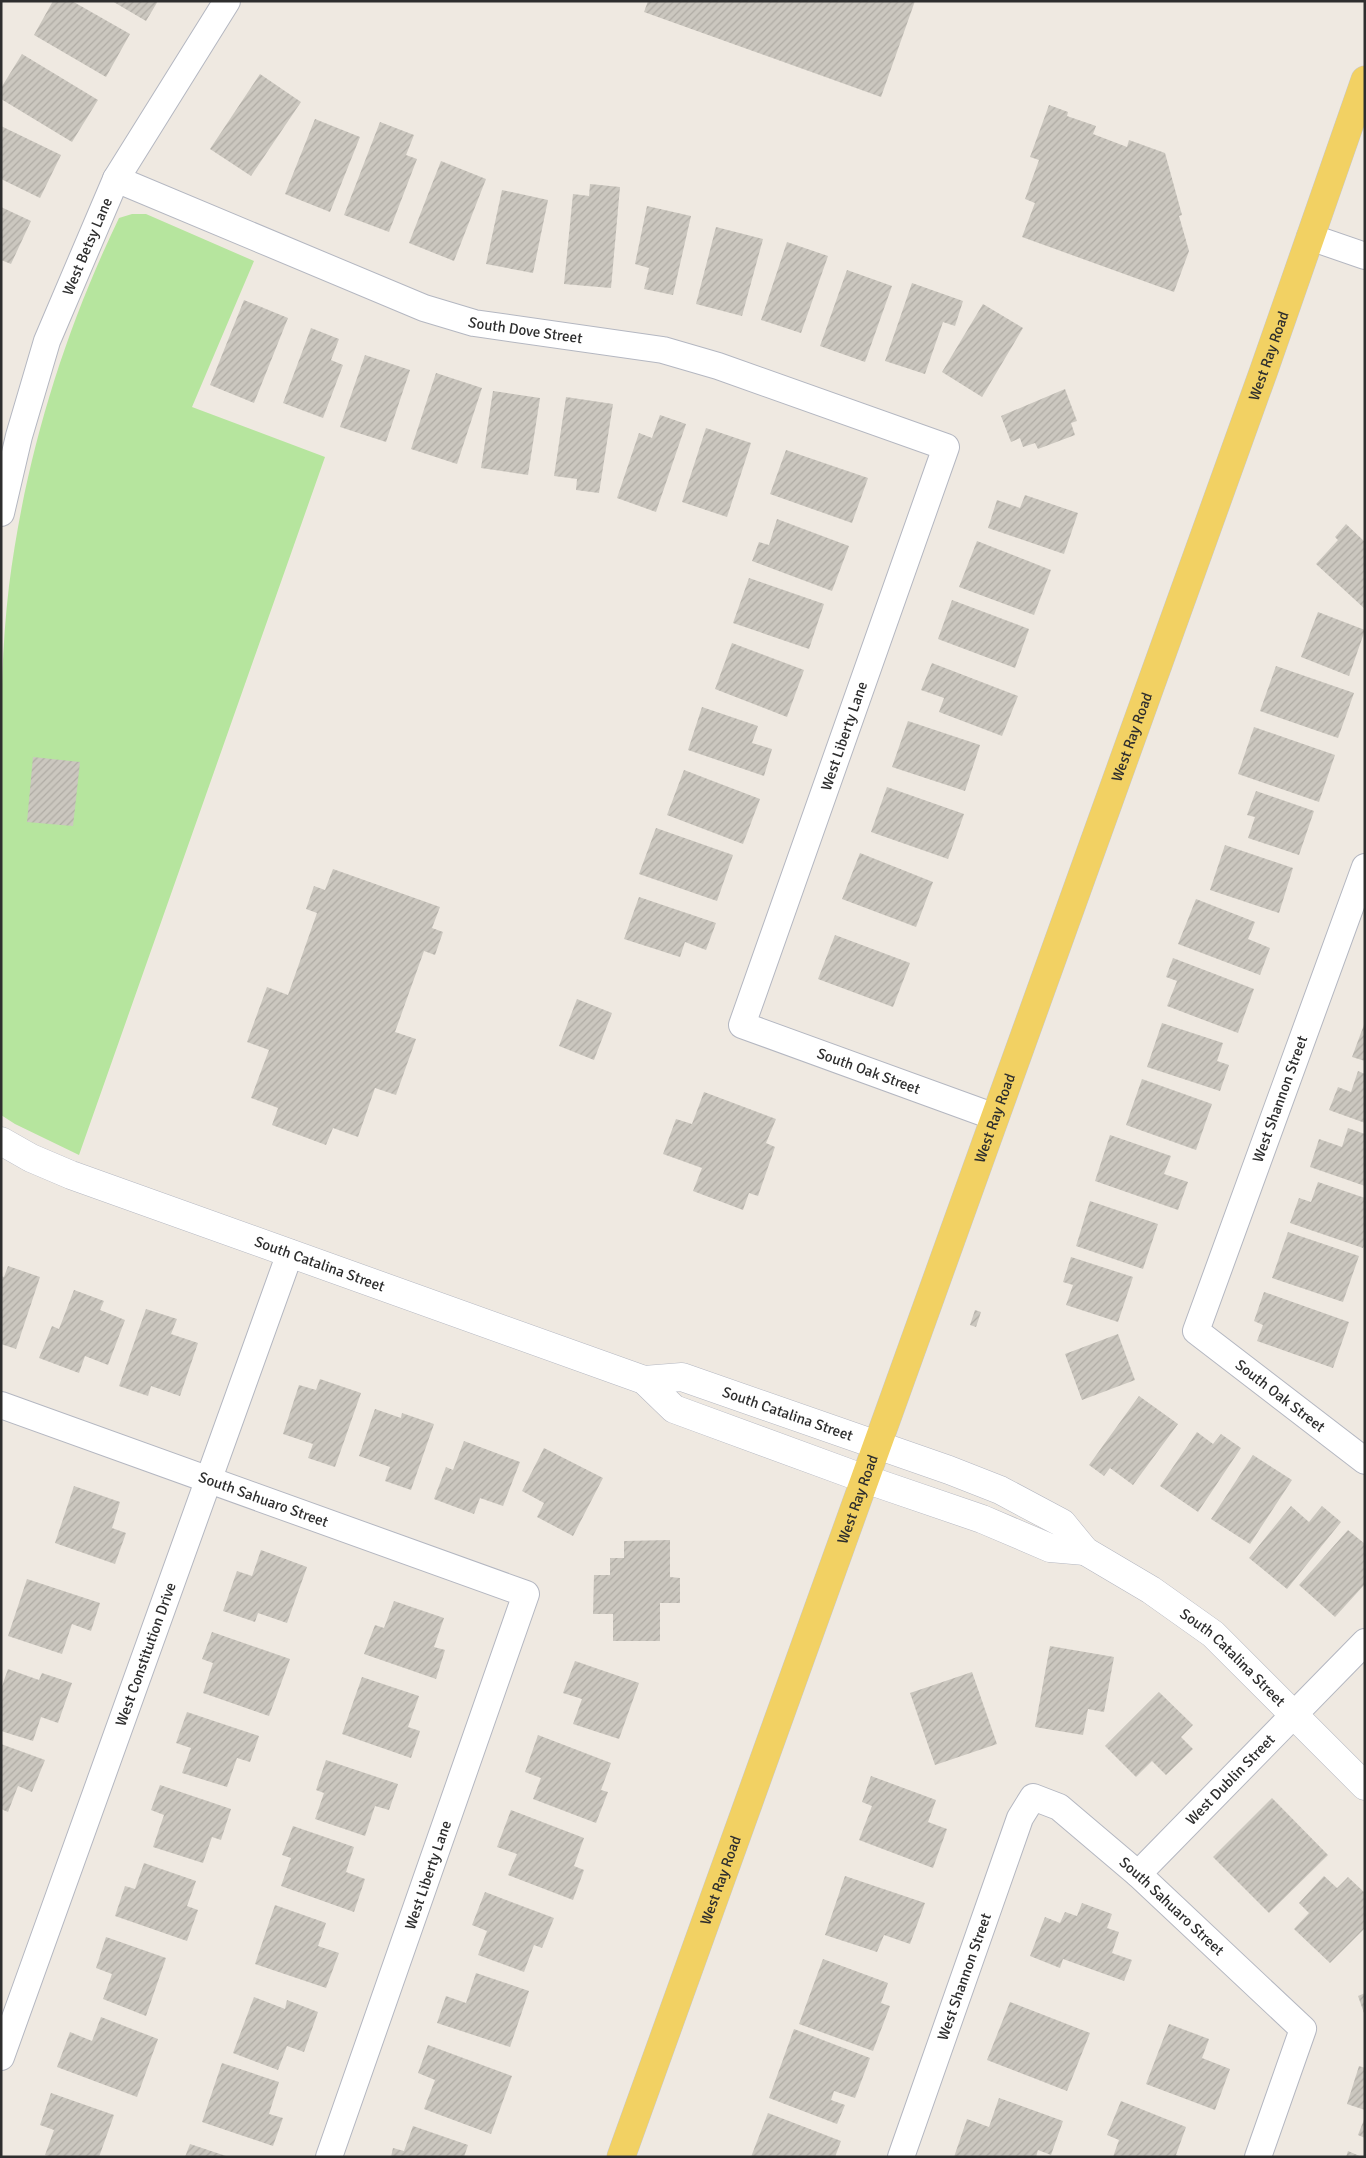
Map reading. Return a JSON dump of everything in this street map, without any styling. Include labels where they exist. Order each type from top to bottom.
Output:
[{"type":"main road","name":"West Ray Road","points":[[621,2157],[996,1117],[1365,80]]},
{"type":"street","name":"West Betsy Lane","points":[[1,513],[19,436],[47,341],[116,179],[227,1]]},
{"type":"street","name":"South Dove Street","points":[[116,179],[424,308],[474,324],[663,350],[718,366],[946,447]]},
{"type":"street","points":[[1310,237],[1365,256]]},
{"type":"street","name":"West Liberty Lane","points":[[742,1025],[946,447]]},
{"type":"street","name":"West Shannon Street","points":[[1196,1331],[1365,867]]},
{"type":"street","name":"South Oak Street","points":[[742,1025],[996,1117]]},
{"type":"street","name":"South Catalina Street","points":[[1,1141],[31,1158],[71,1175],[644,1380],[682,1377],[926,1462],[1000,1490],[1062,1523],[1085,1551],[1151,1590],[1213,1634],[1365,1786]]},
{"type":"street","name":"West Constitution Drive","points":[[1,2057],[290,1254]]},
{"type":"street","name":"South Oak Street","points":[[1196,1331],[1365,1461]]},
{"type":"street","name":"South Catalina Street","points":[[644,1380],[674,1409],[865,1479],[982,1519],[1050,1548],[1085,1551]]},
{"type":"street","name":"South Sahuaro Street","points":[[1,1405],[526,1594]]},
{"type":"street","name":"West Liberty Lane","points":[[330,2157],[526,1594]]},
{"type":"street","name":"West Dublin Street","points":[[1138,1874],[1365,1642]]},
{"type":"street","name":"West Shannon Street","points":[[901,2157],[1020,1818],[1032,1797]]},
{"type":"street","name":"South Sahuaro Street","points":[[1032,1797],[1059,1807],[1138,1874],[1303,2029],[1258,2157]]},
{"type":"green space","points":[[132,214],[146,214],[254,261],[192,407],[325,457],[79,1155],[15,1124],[1,1115],[1,727],[4,642],[16,538],[36,444],[49,398],[80,307],[99,262],[119,218]]},
{"type":"building","points":[[53,1],[72,1],[130,34],[106,77],[34,35]]},
{"type":"building","points":[[112,1],[158,1],[146,21]]},
{"type":"building","points":[[648,1],[915,1],[881,97],[644,12]]},
{"type":"building","points":[[22,54],[98,100],[72,142],[1,99],[1,88]]},
{"type":"building","points":[[260,74],[301,102],[251,176],[210,149]]},
{"type":"building","points":[[1049,105],[1068,112],[1067,116],[1096,126],[1093,134],[1127,147],[1129,140],[1165,153],[1182,215],[1179,216],[1189,251],[1174,292],[1022,237],[1035,203],[1025,199],[1039,160],[1030,157]]},
{"type":"building","points":[[315,119],[360,137],[330,212],[285,194]]},
{"type":"building","points":[[380,122],[414,135],[406,155],[417,159],[389,232],[344,215]]},
{"type":"building","points":[[1,126],[61,155],[40,198],[1,179]]},
{"type":"building","points":[[441,161],[486,179],[454,261],[409,243]]},
{"type":"building","points":[[590,184],[620,187],[611,288],[564,284],[573,194],[589,196]]},
{"type":"building","points":[[502,190],[548,200],[533,273],[486,264]]},
{"type":"building","points":[[647,206],[691,216],[673,295],[644,289],[649,268],[635,264]]},
{"type":"building","points":[[1,207],[31,221],[11,264],[1,260]]},
{"type":"building","points":[[716,227],[763,239],[742,316],[696,304]]},
{"type":"building","points":[[787,242],[828,256],[801,333],[761,320]]},
{"type":"building","points":[[847,270],[892,286],[865,362],[820,346]]},
{"type":"building","points":[[912,283],[963,301],[955,326],[943,322],[925,374],[885,361]]},
{"type":"building","points":[[244,300],[288,318],[254,403],[210,385]]},
{"type":"building","points":[[983,304],[1023,328],[982,397],[942,372]]},
{"type":"building","points":[[311,328],[339,339],[331,360],[343,365],[323,418],[283,403]]},
{"type":"building","points":[[365,355],[410,370],[386,442],[340,427]]},
{"type":"building","points":[[436,373],[482,388],[457,464],[411,449]]},
{"type":"building","points":[[1065,389],[1077,421],[1071,423],[1075,435],[1038,449],[1035,443],[1023,447],[1020,438],[1011,442],[1001,416]]},
{"type":"building","points":[[493,391],[540,398],[528,475],[481,468]]},
{"type":"building","points":[[566,397],[613,404],[599,493],[576,490],[577,479],[554,476]]},
{"type":"building","points":[[660,415],[686,424],[656,512],[617,498],[639,433],[652,438]]},
{"type":"building","points":[[706,428],[751,443],[727,517],[682,502]]},
{"type":"building","points":[[786,450],[868,478],[852,523],[770,494]]},
{"type":"building","points":[[1025,495],[1078,513],[1064,554],[988,528],[997,500],[1020,508]]},
{"type":"building","points":[[777,519],[849,546],[832,591],[752,561],[759,542],[769,545]]},
{"type":"building","points":[[1346,524],[1365,542],[1365,609],[1316,564],[1338,540],[1335,537]]},
{"type":"building","points":[[977,541],[1051,570],[1034,615],[959,587]]},
{"type":"building","points":[[749,578],[824,604],[809,649],[733,623]]},
{"type":"building","points":[[952,600],[1029,629],[1015,668],[938,639]]},
{"type":"building","points":[[1318,612],[1365,630],[1349,676],[1301,657]]},
{"type":"building","points":[[732,643],[804,670],[787,717],[715,689]]},
{"type":"building","points":[[932,663],[1018,696],[1002,736],[939,712],[944,698],[921,690]]},
{"type":"building","points":[[1276,666],[1354,693],[1338,738],[1260,711]]},
{"type":"building","points":[[702,707],[758,726],[752,743],[772,749],[764,776],[688,750]]},
{"type":"building","points":[[908,721],[980,745],[965,791],[892,767]]},
{"type":"building","points":[[1254,727],[1335,755],[1319,802],[1238,774]]},
{"type":"building","points":[[33,757],[80,762],[73,826],[27,822]]},
{"type":"building","points":[[684,770],[760,799],[743,844],[667,815]]},
{"type":"building","points":[[887,787],[964,814],[948,859],[871,832]]},
{"type":"building","points":[[1256,791],[1314,811],[1299,855],[1248,838],[1255,817],[1247,815]]},
{"type":"building","points":[[656,828],[733,855],[717,901],[639,874]]},
{"type":"building","points":[[1225,845],[1293,868],[1279,913],[1210,890]]},
{"type":"building","points":[[860,853],[933,882],[916,927],[842,899]]},
{"type":"building","points":[[333,869],[440,907],[432,928],[443,932],[435,955],[424,951],[395,1032],[416,1039],[396,1095],[375,1088],[358,1137],[333,1128],[326,1145],[272,1125],[278,1108],[251,1098],[269,1050],[247,1042],[267,987],[288,995],[317,913],[306,909],[314,886],[325,890]]},
{"type":"building","points":[[639,897],[716,923],[706,950],[685,942],[680,957],[624,939]]},
{"type":"building","points":[[1196,899],[1255,922],[1248,939],[1270,948],[1260,975],[1178,944]]},
{"type":"building","points":[[835,935],[910,963],[893,1007],[818,979]]},
{"type":"building","points":[[1173,958],[1254,989],[1238,1033],[1167,1006],[1177,981],[1166,977]]},
{"type":"building","points":[[577,999],[612,1013],[594,1060],[559,1046]]},
{"type":"building","points":[[1365,1022],[1365,1061],[1352,1057]]},
{"type":"building","points":[[1162,1023],[1223,1043],[1217,1061],[1229,1065],[1220,1091],[1147,1067]]},
{"type":"building","points":[[1358,1071],[1365,1074],[1365,1123],[1329,1110],[1338,1087],[1351,1092]]},
{"type":"building","points":[[1142,1079],[1212,1104],[1196,1150],[1126,1125]]},
{"type":"building","points":[[704,1092],[776,1119],[766,1143],[775,1147],[758,1196],[749,1193],[743,1210],[693,1191],[702,1168],[663,1154],[676,1119],[692,1124]]},
{"type":"building","points":[[1348,1128],[1365,1134],[1365,1186],[1310,1167],[1319,1139],[1342,1147]]},
{"type":"building","points":[[1110,1135],[1171,1156],[1164,1174],[1188,1182],[1178,1210],[1095,1181]]},
{"type":"building","points":[[1318,1182],[1365,1198],[1365,1243],[1363,1248],[1290,1223],[1299,1198],[1311,1202]]},
{"type":"building","points":[[1090,1201],[1158,1224],[1143,1269],[1076,1246]]},
{"type":"building","points":[[1288,1232],[1359,1256],[1343,1302],[1272,1278]]},
{"type":"building","points":[[1071,1257],[1133,1277],[1118,1322],[1066,1305],[1073,1285],[1063,1282]]},
{"type":"building","points":[[8,1266],[40,1277],[16,1349],[1,1344],[1,1276],[4,1277]]},
{"type":"building","points":[[74,1290],[104,1301],[100,1310],[125,1320],[108,1365],[85,1356],[79,1373],[39,1358],[52,1326],[59,1329]]},
{"type":"building","points":[[1264,1292],[1349,1322],[1333,1368],[1257,1341],[1263,1325],[1254,1321]]},
{"type":"building","points":[[146,1309],[177,1319],[171,1334],[198,1343],[180,1396],[151,1386],[148,1396],[119,1386]]},
{"type":"building","points":[[975,1310],[981,1312],[976,1327],[970,1325]]},
{"type":"building","points":[[1118,1334],[1135,1380],[1082,1400],[1065,1354]]},
{"type":"building","points":[[320,1379],[361,1393],[335,1467],[308,1458],[313,1444],[283,1434],[299,1385],[316,1390]]},
{"type":"building","points":[[1139,1396],[1178,1424],[1133,1485],[1110,1468],[1104,1476],[1089,1465]]},
{"type":"building","points":[[375,1409],[401,1418],[402,1413],[434,1424],[411,1490],[385,1481],[390,1467],[359,1456]]},
{"type":"building","points":[[1197,1432],[1213,1444],[1221,1434],[1241,1448],[1198,1512],[1160,1486]]},
{"type":"building","points":[[464,1441],[520,1462],[503,1506],[480,1498],[474,1514],[434,1499],[446,1467],[453,1470]]},
{"type":"building","points":[[544,1448],[603,1478],[573,1536],[537,1517],[544,1503],[522,1491]]},
{"type":"building","points":[[1253,1455],[1292,1480],[1250,1544],[1211,1519]]},
{"type":"building","points":[[74,1486],[120,1502],[112,1528],[126,1533],[115,1564],[55,1543]]},
{"type":"building","points":[[1291,1506],[1309,1522],[1322,1506],[1341,1522],[1287,1589],[1249,1558]]},
{"type":"building","points":[[1348,1530],[1365,1544],[1365,1584],[1335,1617],[1299,1585]]},
{"type":"building","points":[[670,1540],[670,1577],[680,1578],[680,1603],[660,1603],[660,1641],[613,1641],[613,1614],[593,1614],[594,1575],[610,1575],[610,1558],[624,1558],[624,1541]]},
{"type":"building","points":[[261,1550],[307,1567],[287,1623],[258,1613],[255,1622],[223,1611],[237,1571],[252,1576]]},
{"type":"building","points":[[27,1579],[100,1603],[91,1631],[72,1624],[62,1654],[8,1636]]},
{"type":"building","points":[[394,1601],[444,1618],[434,1647],[445,1650],[436,1679],[364,1654],[375,1625],[384,1628]]},
{"type":"building","points":[[212,1632],[290,1659],[269,1716],[203,1693],[213,1663],[202,1659]]},
{"type":"building","points":[[1050,1646],[1114,1657],[1104,1712],[1088,1709],[1083,1735],[1035,1727]]},
{"type":"building","points":[[575,1661],[639,1683],[619,1739],[573,1724],[582,1699],[563,1693]]},
{"type":"building","points":[[8,1669],[39,1680],[42,1673],[72,1683],[58,1723],[41,1717],[33,1741],[1,1731],[1,1689]]},
{"type":"building","points":[[972,1672],[997,1744],[935,1765],[910,1693]]},
{"type":"building","points":[[362,1677],[419,1696],[408,1727],[420,1731],[411,1758],[342,1734]]},
{"type":"building","points":[[1159,1692],[1193,1725],[1181,1737],[1193,1749],[1166,1775],[1152,1761],[1136,1777],[1105,1746]]},
{"type":"building","points":[[187,1712],[259,1736],[250,1762],[237,1758],[227,1787],[182,1773],[191,1748],[176,1743]]},
{"type":"building","points":[[538,1735],[611,1763],[601,1790],[608,1792],[596,1823],[533,1799],[541,1778],[525,1772]]},
{"type":"building","points":[[1,1744],[45,1760],[32,1792],[18,1786],[8,1812],[1,1809]]},
{"type":"building","points":[[326,1760],[398,1784],[389,1810],[375,1806],[365,1836],[315,1819],[324,1793],[316,1790]]},
{"type":"building","points":[[871,1776],[936,1800],[928,1822],[947,1829],[933,1868],[859,1840],[872,1806],[862,1802]]},
{"type":"building","points":[[160,1785],[231,1809],[221,1840],[212,1837],[203,1863],[153,1847],[164,1815],[151,1810]]},
{"type":"building","points":[[1272,1798],[1328,1855],[1269,1913],[1213,1857]]},
{"type":"building","points":[[511,1810],[584,1838],[574,1866],[584,1870],[573,1900],[508,1875],[517,1854],[497,1847]]},
{"type":"building","points":[[293,1826],[354,1847],[346,1872],[365,1879],[354,1912],[281,1886],[291,1858],[282,1855]]},
{"type":"building","points":[[144,1863],[196,1881],[187,1906],[198,1910],[187,1941],[115,1916],[125,1886],[135,1889]]},
{"type":"building","points":[[845,1876],[925,1903],[910,1944],[884,1935],[877,1952],[825,1935]]},
{"type":"building","points":[[1324,1876],[1337,1888],[1348,1877],[1365,1893],[1365,1928],[1330,1963],[1294,1929],[1309,1913],[1299,1903]]},
{"type":"building","points":[[485,1892],[554,1918],[542,1948],[534,1945],[524,1972],[478,1955],[487,1931],[472,1925]]},
{"type":"building","points":[[1082,1903],[1112,1914],[1107,1928],[1119,1932],[1112,1953],[1132,1960],[1124,1981],[1063,1959],[1060,1968],[1030,1956],[1045,1917],[1060,1923],[1065,1912],[1077,1916]]},
{"type":"building","points":[[275,1905],[326,1923],[318,1946],[339,1953],[326,1988],[255,1964]]},
{"type":"building","points":[[106,1937],[166,1958],[146,2016],[103,1999],[112,1974],[96,1968]]},
{"type":"building","points":[[823,1959],[888,1983],[881,2003],[890,2006],[873,2051],[799,2024]]},
{"type":"building","points":[[476,1973],[529,1991],[510,2047],[437,2023],[446,1996],[466,2003]]},
{"type":"building","points":[[1365,1993],[1365,2013],[1364,2013],[1358,1996]]},
{"type":"building","points":[[254,1997],[285,2009],[287,2000],[318,2012],[304,2052],[287,2046],[278,2070],[233,2053]]},
{"type":"building","points":[[1010,2002],[1090,2033],[1067,2091],[987,2060]]},
{"type":"building","points":[[101,2017],[158,2039],[137,2097],[57,2067],[70,2032],[92,2041]]},
{"type":"building","points":[[1169,2024],[1209,2039],[1202,2058],[1230,2069],[1215,2110],[1146,2084]]},
{"type":"building","points":[[794,2029],[870,2058],[855,2098],[834,2091],[831,2100],[845,2105],[837,2124],[769,2098]]},
{"type":"building","points":[[428,2045],[512,2076],[491,2134],[424,2109],[435,2080],[418,2073]]},
{"type":"building","points":[[222,2063],[279,2082],[269,2114],[283,2118],[273,2146],[202,2122]]},
{"type":"building","points":[[1359,2066],[1365,2068],[1365,2110],[1347,2104]]},
{"type":"building","points":[[51,2093],[114,2115],[99,2157],[52,2157],[45,2155],[54,2130],[40,2125]]},
{"type":"building","points":[[999,2098],[1063,2121],[1051,2155],[1038,2150],[1036,2157],[954,2157],[967,2119],[989,2127]]},
{"type":"building","points":[[1121,2101],[1186,2127],[1176,2155],[1181,2157],[1113,2157],[1119,2140],[1107,2135]]},
{"type":"building","points":[[768,2113],[841,2141],[835,2157],[751,2157]]},
{"type":"building","points":[[1365,2117],[1365,2138],[1358,2135]]},
{"type":"building","points":[[413,2126],[468,2145],[464,2157],[391,2157],[393,2148],[404,2151]]},
{"type":"building","points":[[190,2144],[226,2156],[226,2157],[185,2157]]},
{"type":"building","points":[[1348,2151],[1362,2157],[1346,2157]]}]
